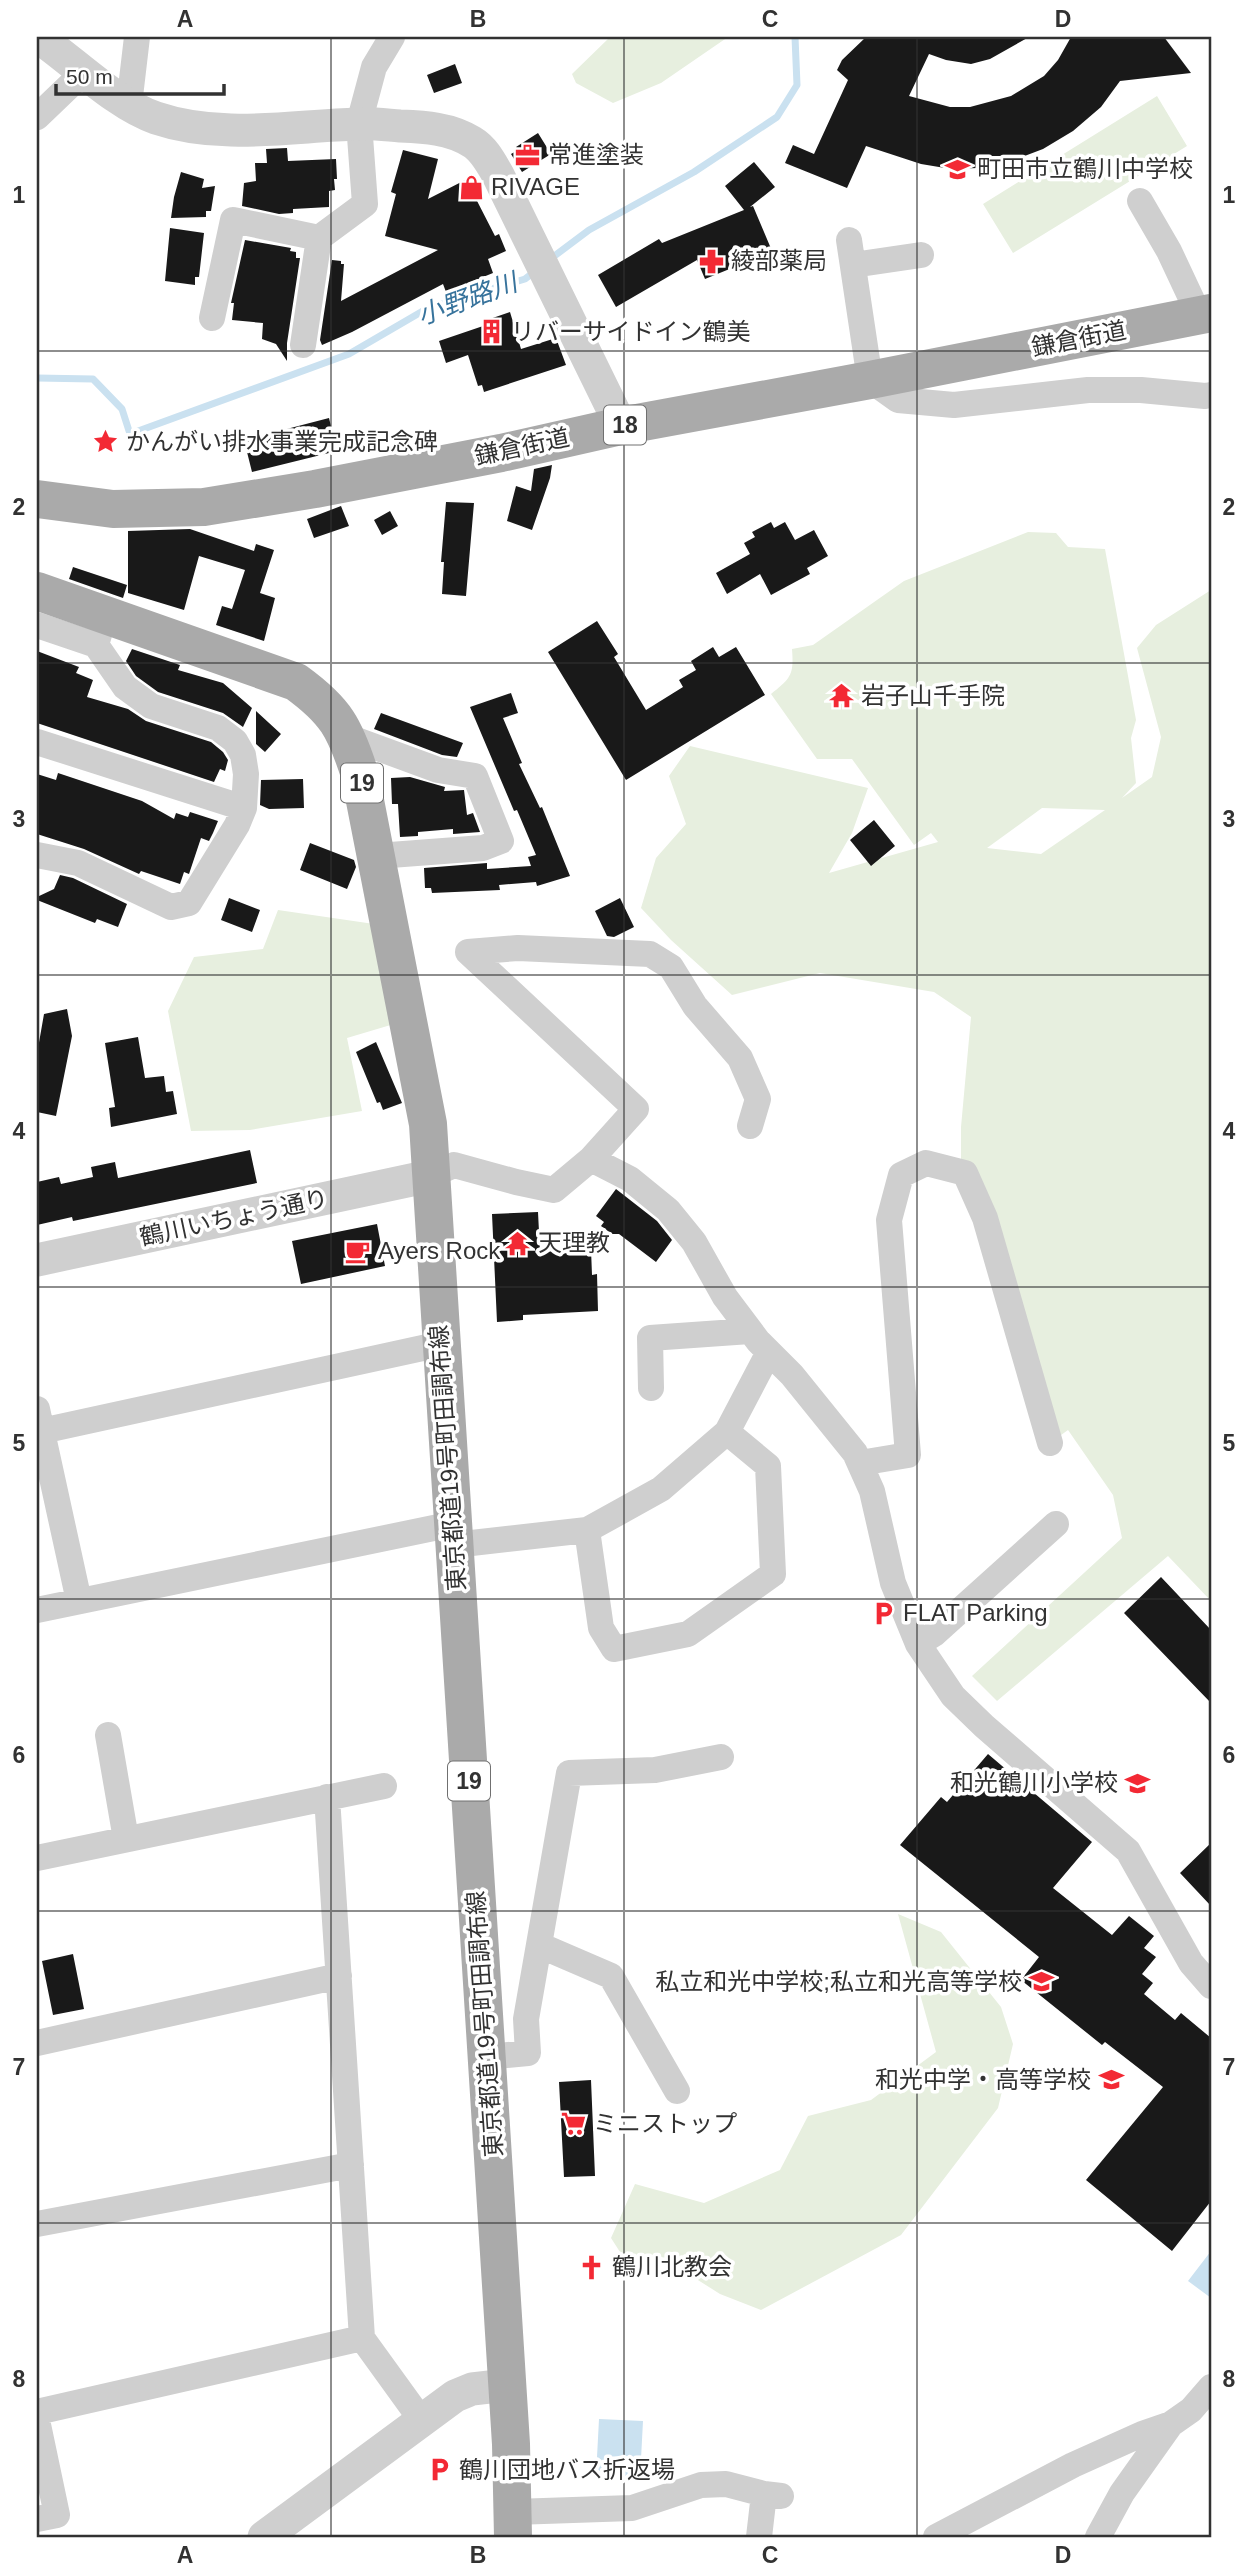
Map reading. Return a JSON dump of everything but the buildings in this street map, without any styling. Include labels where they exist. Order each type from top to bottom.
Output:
[{"type":"main road","name":"鎌倉街道","points":[[37,499],[113,509],[204,507],[315,489],[501,453],[621,426],[1205,314]]},
{"type":"main road","name":"東京都道19号町田調布線","points":[[37,592],[101,630],[296,682],[317,697],[336,717],[348,737],[360,775],[428,1124],[514,2525]]},
{"type":"street","points":[[38,37],[129,106],[156,118],[200,128],[250,131],[359,123],[426,127],[453,133],[473,143],[486,155],[498,175],[621,426]]},
{"type":"street","points":[[129,106],[137,37]]},
{"type":"street","points":[[303,345],[319,238],[365,204],[359,123],[374,66],[392,37]]},
{"type":"street","points":[[37,117],[85,71]]},
{"type":"street","points":[[1140,201],[1205,314]]},
{"type":"street","points":[[212,318],[233,220],[319,238]]},
{"type":"street","points":[[922,255],[851,252],[870,380],[898,400],[954,405],[1088,390],[1141,390],[1211,395]]},
{"type":"street","points":[[37,625],[101,630],[125,687],[151,706],[218,728],[234,741],[243,755],[246,774],[244,807],[237,825],[189,903],[171,907],[78,863],[37,855]]},
{"type":"street","points":[[348,737],[438,770],[475,776],[501,841],[483,848],[377,856]]},
{"type":"street","points":[[37,742],[244,807]]},
{"type":"street","points":[[430,1176],[454,1165],[554,1190],[591,1159],[636,1109],[468,952],[518,948],[650,954],[667,963],[695,1006],[740,1058],[758,1099],[750,1126]]},
{"type":"street","points":[[591,1159],[630,1179],[668,1210],[694,1242],[725,1297],[750,1331],[792,1375],[855,1453],[872,1491],[893,1583],[918,1644],[953,1696],[1128,1851],[1191,1964],[1211,1986]]},
{"type":"street","points":[[860,1464],[908,1455],[889,1220],[901,1175],[926,1163],[965,1173],[985,1218],[1049,1443]]},
{"type":"street","name":"鶴川いちょう通り","points":[[37,1260],[430,1176]]},
{"type":"street","points":[[651,1388],[650,1338],[750,1331]]},
{"type":"street","points":[[79,1601],[38,1424],[441,1344]]},
{"type":"street","points":[[37,1610],[453,1535],[587,1530],[661,1489],[727,1432],[769,1352]]},
{"type":"street","points":[[587,1530],[601,1628],[614,1649],[688,1634],[773,1574],[768,1466],[727,1432]]},
{"type":"street","points":[[918,1644],[934,1634],[1056,1524]]},
{"type":"street","points":[[108,1735],[126,1839]]},
{"type":"street","points":[[487,2057],[528,2053],[526,2019],[562,1828],[569,1773],[655,1770],[721,1757]]},
{"type":"street","points":[[37,1858],[384,1786]]},
{"type":"street","points":[[327,1797],[362,2338],[422,2421]]},
{"type":"street","points":[[539,1945],[611,1976],[677,2091]]},
{"type":"street","points":[[37,2043],[339,1976]]},
{"type":"street","points":[[37,2224],[351,2165]]},
{"type":"street","points":[[37,2412],[362,2338]]},
{"type":"street","points":[[264,2537],[455,2396],[472,2389],[507,2385]]},
{"type":"street","points":[[936,2537],[1073,2465],[1171,2424],[1191,2410],[1211,2387]]},
{"type":"street","points":[[37,2420],[57,2515],[37,2519]]},
{"type":"street","points":[[1098,2537],[1122,2493],[1171,2424]]},
{"type":"street","points":[[514,2525],[632,2508],[701,2485],[726,2484],[773,2495],[759,2537]]},
{"type":"green space","points":[[610,37],[728,37],[661,83],[613,103],[576,83],[572,74]]},
{"type":"green space","points":[[1157,96],[1187,146],[1013,253],[983,204]]},
{"type":"green space","points":[[1028,532],[1056,533],[1068,547],[1105,549],[1136,720],[1131,738],[1136,783],[1122,798],[1152,777],[1161,737],[1137,648],[1156,625],[1211,590],[1211,1601],[1168,1556],[997,1701],[972,1676],[1122,1538],[1113,1495],[1068,1430],[1050,1443],[961,1161],[961,1127],[971,1017],[934,992],[820,973],[732,995],[671,940],[641,908],[656,858],[686,824],[669,776],[690,746],[868,788],[852,833],[829,873],[938,842],[931,833],[914,845],[852,759],[817,759],[771,694],[790,675],[792,649],[813,645],[904,581]],"holes":[[[1042,808],[1105,810],[1041,854],[987,848]]]},
{"type":"green space","points":[[278,910],[374,924],[394,1024],[347,1038],[362,1111],[250,1130],[191,1131],[168,1011],[194,957],[263,949]]},
{"type":"green space","points":[[898,1914],[941,1932],[1001,2007],[1013,2044],[998,2108],[901,2235],[761,2310],[720,2294],[660,2256],[629,2266],[611,2238],[635,2184],[704,2203],[780,2170],[808,2116],[871,2100],[936,2052]]},
{"type":"water","points":[[1211,2251],[1211,2298],[1188,2281]]},
{"type":"water","points":[[599,2419],[643,2421],[640,2478],[596,2476]]},
{"type":"waterway","name":"小野路川","points":[[549,260],[589,230],[694,172],[777,117],[797,85],[795,37]]},
{"type":"waterway","name":"小野路川","points":[[37,378],[93,379],[122,409],[130,434],[349,354],[428,308],[525,279],[534,272]]},
{"type":"place","name":"常進塗装","points":[[528,155]]},
{"type":"place","name":"町田市立鶴川中学校","points":[[957,169]]},
{"type":"place","name":"RIVAGE","points":[[471,187]]},
{"type":"place","name":"綾部薬局","points":[[711,261]]},
{"type":"place","name":"リバーサイドイン鶴美","points":[[491,332]]},
{"type":"place","name":"かんがい排水事業完成記念碑","points":[[106,442]]},
{"type":"place","name":"岩子山千手院","points":[[841,696]]},
{"type":"place","name":"天理教","points":[[518,1243]]},
{"type":"place","name":"Ayers Rock","points":[[358,1251]]},
{"type":"place","name":"FLAT Parking","points":[[883,1613]]},
{"type":"place","name":"和光鶴川小学校","points":[[1138,1783]]},
{"type":"place","name":"私立和光中学校;私立和光高等学校","points":[[1042,1982]]},
{"type":"place","name":"和光中学・高等学校","points":[[1111,2080]]},
{"type":"place","name":"ミニストップ","points":[[573,2124]]},
{"type":"place","name":"鶴川北教会","points":[[592,2267]]},
{"type":"place","name":"鶴川団地バス折返場","points":[[439,2470]]}]
